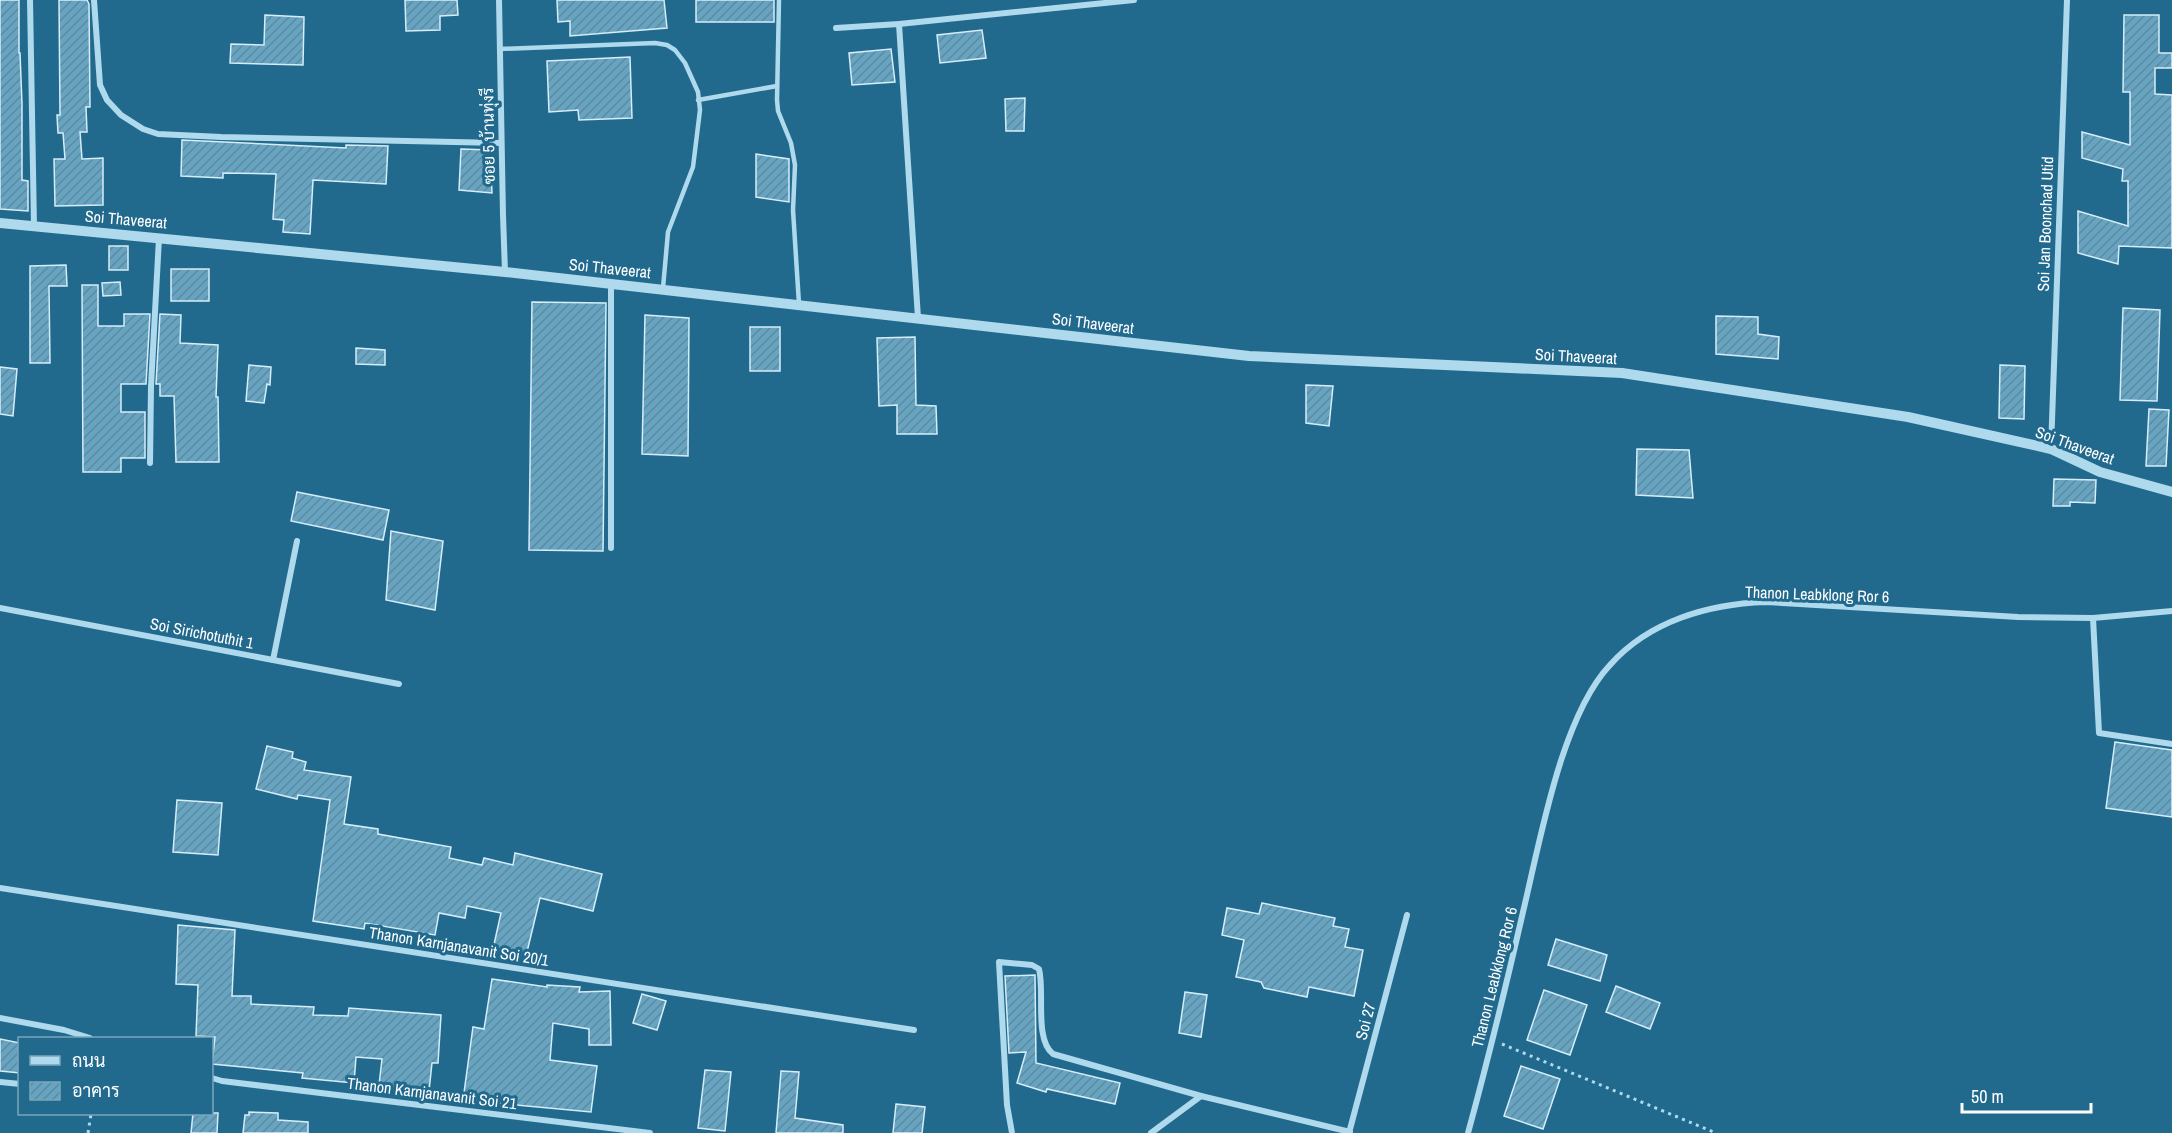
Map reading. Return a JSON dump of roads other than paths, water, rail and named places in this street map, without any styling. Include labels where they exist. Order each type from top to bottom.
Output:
[{"type":"street","points":[[30,0],[34,226]]},
{"type":"street","points":[[94,0],[100,85],[107,100],[121,115],[143,129],[158,134],[221,137],[501,143]]},
{"type":"street","name":"ซอย 5 บ้านทุ่งรี","points":[[499,0],[506,272]]},
{"type":"street","points":[[836,28],[899,24],[1134,0]]},
{"type":"street","name":"Soi Jan Boonchad Utid","points":[[2051,449],[2067,0]]},
{"type":"street","points":[[899,24],[918,318]]},
{"type":"street","name":"Soi Thaveerat","points":[[0,223],[506,272],[1249,356],[1622,373],[1908,417],[2051,449],[2100,472],[2172,492]]},
{"type":"street","points":[[150,463],[151,386],[159,237]]},
{"type":"street","points":[[611,284],[611,548]]},
{"type":"street","points":[[273,660],[297,541]]},
{"type":"street","name":"Thanon Leabklong Ror 6","points":[[1468,1133],[1493,1040],[1555,782],[1575,723],[1590,693],[1609,665],[1641,638],[1671,621],[1708,610],[1744,603],[1766,602],[2018,617],[2093,618],[2172,610]]},
{"type":"street","name":"Soi Sirichotuthit 1","points":[[0,608],[399,684]]},
{"type":"street","points":[[2093,618],[2099,733],[2172,744]]},
{"type":"street","name":"Thanon Karnjanavanit Soi 20/1","points":[[0,888],[915,1030]]},
{"type":"street","name":"Soi 27","points":[[1349,1132],[1407,915]]},
{"type":"street","points":[[1012,1133],[1007,1105],[999,962],[1032,965],[1040,969],[1043,1035],[1046,1047],[1053,1054],[1333,1131],[1349,1132]]},
{"type":"street","points":[[0,1018],[64,1030],[87,1037]]},
{"type":"street","name":"Thanon Karnjanavanit Soi 21","points":[[213,1078],[222,1082],[650,1133]]},
{"type":"street","points":[[0,1082],[18,1084]]},
{"type":"street","points":[[1151,1133],[1201,1096]]},
{"type":"lane","points":[[779,0],[778,111],[791,143],[795,165],[794,210],[799,304]]},
{"type":"lane","points":[[500,49],[655,43],[667,45],[675,50],[685,63],[698,92],[700,110],[693,167],[668,232],[663,289]]},
{"type":"lane","points":[[699,100],[777,86]]}]
